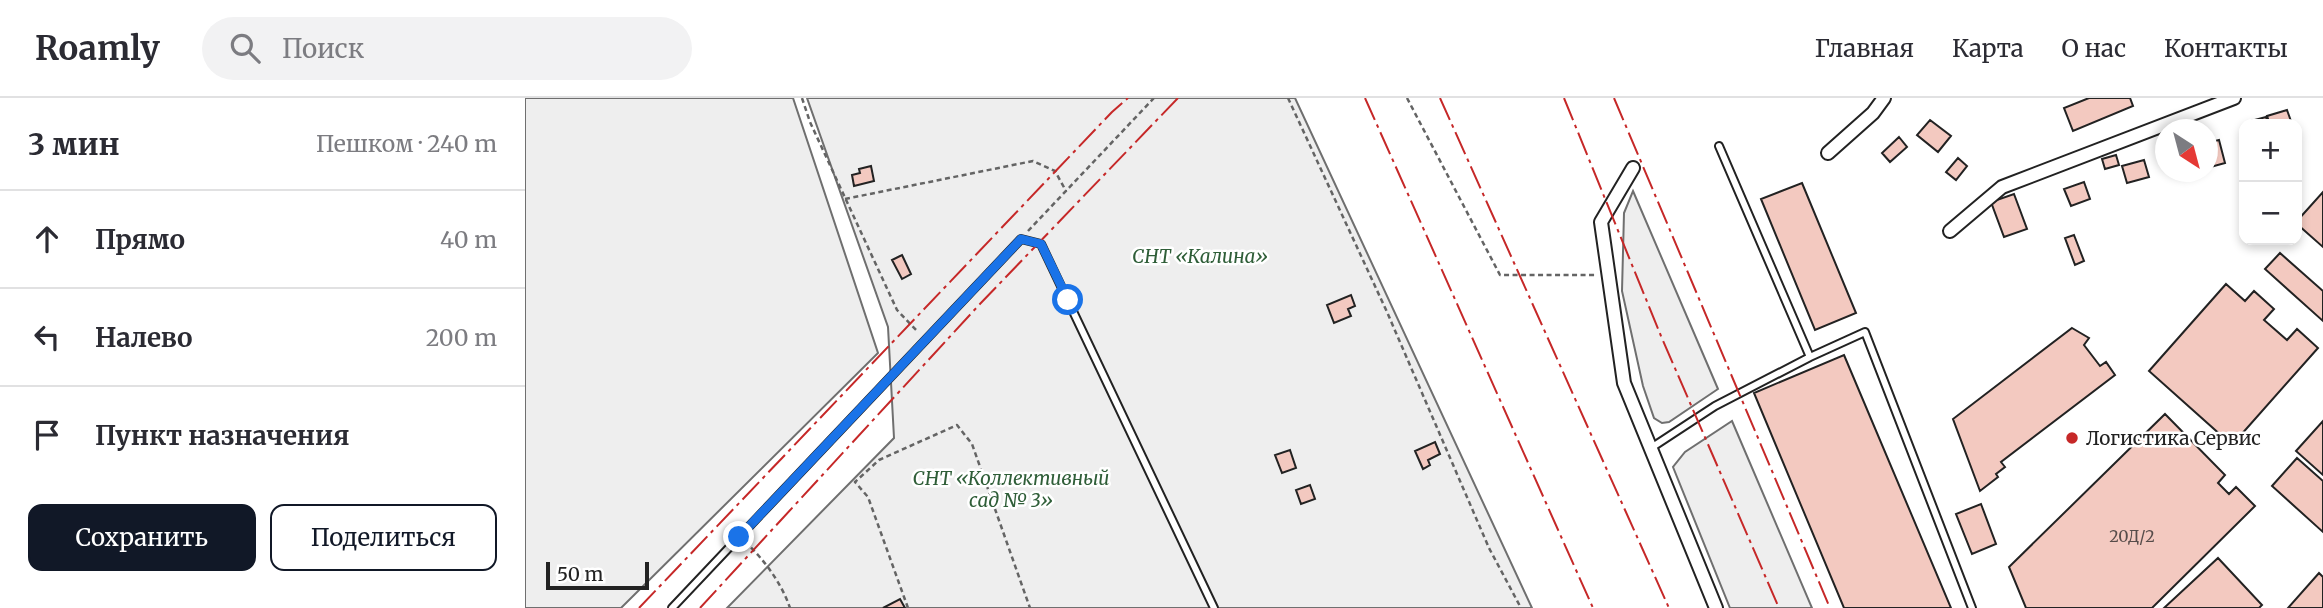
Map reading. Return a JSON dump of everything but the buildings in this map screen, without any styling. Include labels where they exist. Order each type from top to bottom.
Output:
[{"type":"street","points":[[1828,153],[1873,113],[1884,98]]},
{"type":"street","points":[[1949,231],[2002,187],[2234,98]]},
{"type":"street","points":[[1633,168],[1601,222],[1624,383],[1716,608]]},
{"type":"lane","points":[[1719,146],[1810,357]]},
{"type":"lane","points":[[672,608],[1021,239],[1041,244],[1214,608]]},
{"type":"lane","points":[[1651,449],[1716,406],[1865,332],[1972,608]]},
{"type":"path","points":[[802,98],[810,122],[897,310],[925,339]]},
{"type":"path","points":[[1021,239],[1154,98]]},
{"type":"path","points":[[1288,98],[1387,312],[1489,548],[1521,608]]},
{"type":"path","points":[[1407,98],[1500,275],[1608,275]]},
{"type":"path","points":[[845,199],[1033,161],[1055,171],[1066,191]]},
{"type":"path","points":[[908,608],[868,497],[855,482],[879,460],[957,425],[972,444],[1030,608]]},
{"type":"path","points":[[739,537],[756,552],[785,593],[790,608]]},
{"type":"green space","points":[[525,98],[793,98],[878,353],[621,608],[525,608]]},
{"type":"green space","name":"СНТ «Калина»","points":[[807,98],[1295,98],[1532,608],[727,608],[894,438],[888,327]]},
{"type":"green space","points":[[1633,191],[1718,389],[1669,422],[1662,423],[1654,418],[1643,386],[1622,291],[1624,213]]},
{"type":"green space","points":[[1732,421],[1812,608],[1730,608],[1673,467],[1685,452]]},
{"type":"power","points":[[639,608],[1128,98]]},
{"type":"power","points":[[700,608],[979,305],[1178,98]]},
{"type":"power","points":[[1365,98],[1593,608]]},
{"type":"power","points":[[1440,98],[1669,608]]},
{"type":"power","points":[[1564,98],[1661,336],[1779,608]]},
{"type":"power","points":[[1614,98],[1830,608]]},
{"type":"place","name":"Логистика Сервис","points":[[2072,438]]},
{"type":"route","points":[[739,537],[1021,239],[1041,244],[1068,300]]},
{"type":"park label","name":"СНТ «Коллективный сад № 3»","points":[[1011,489]]}]
